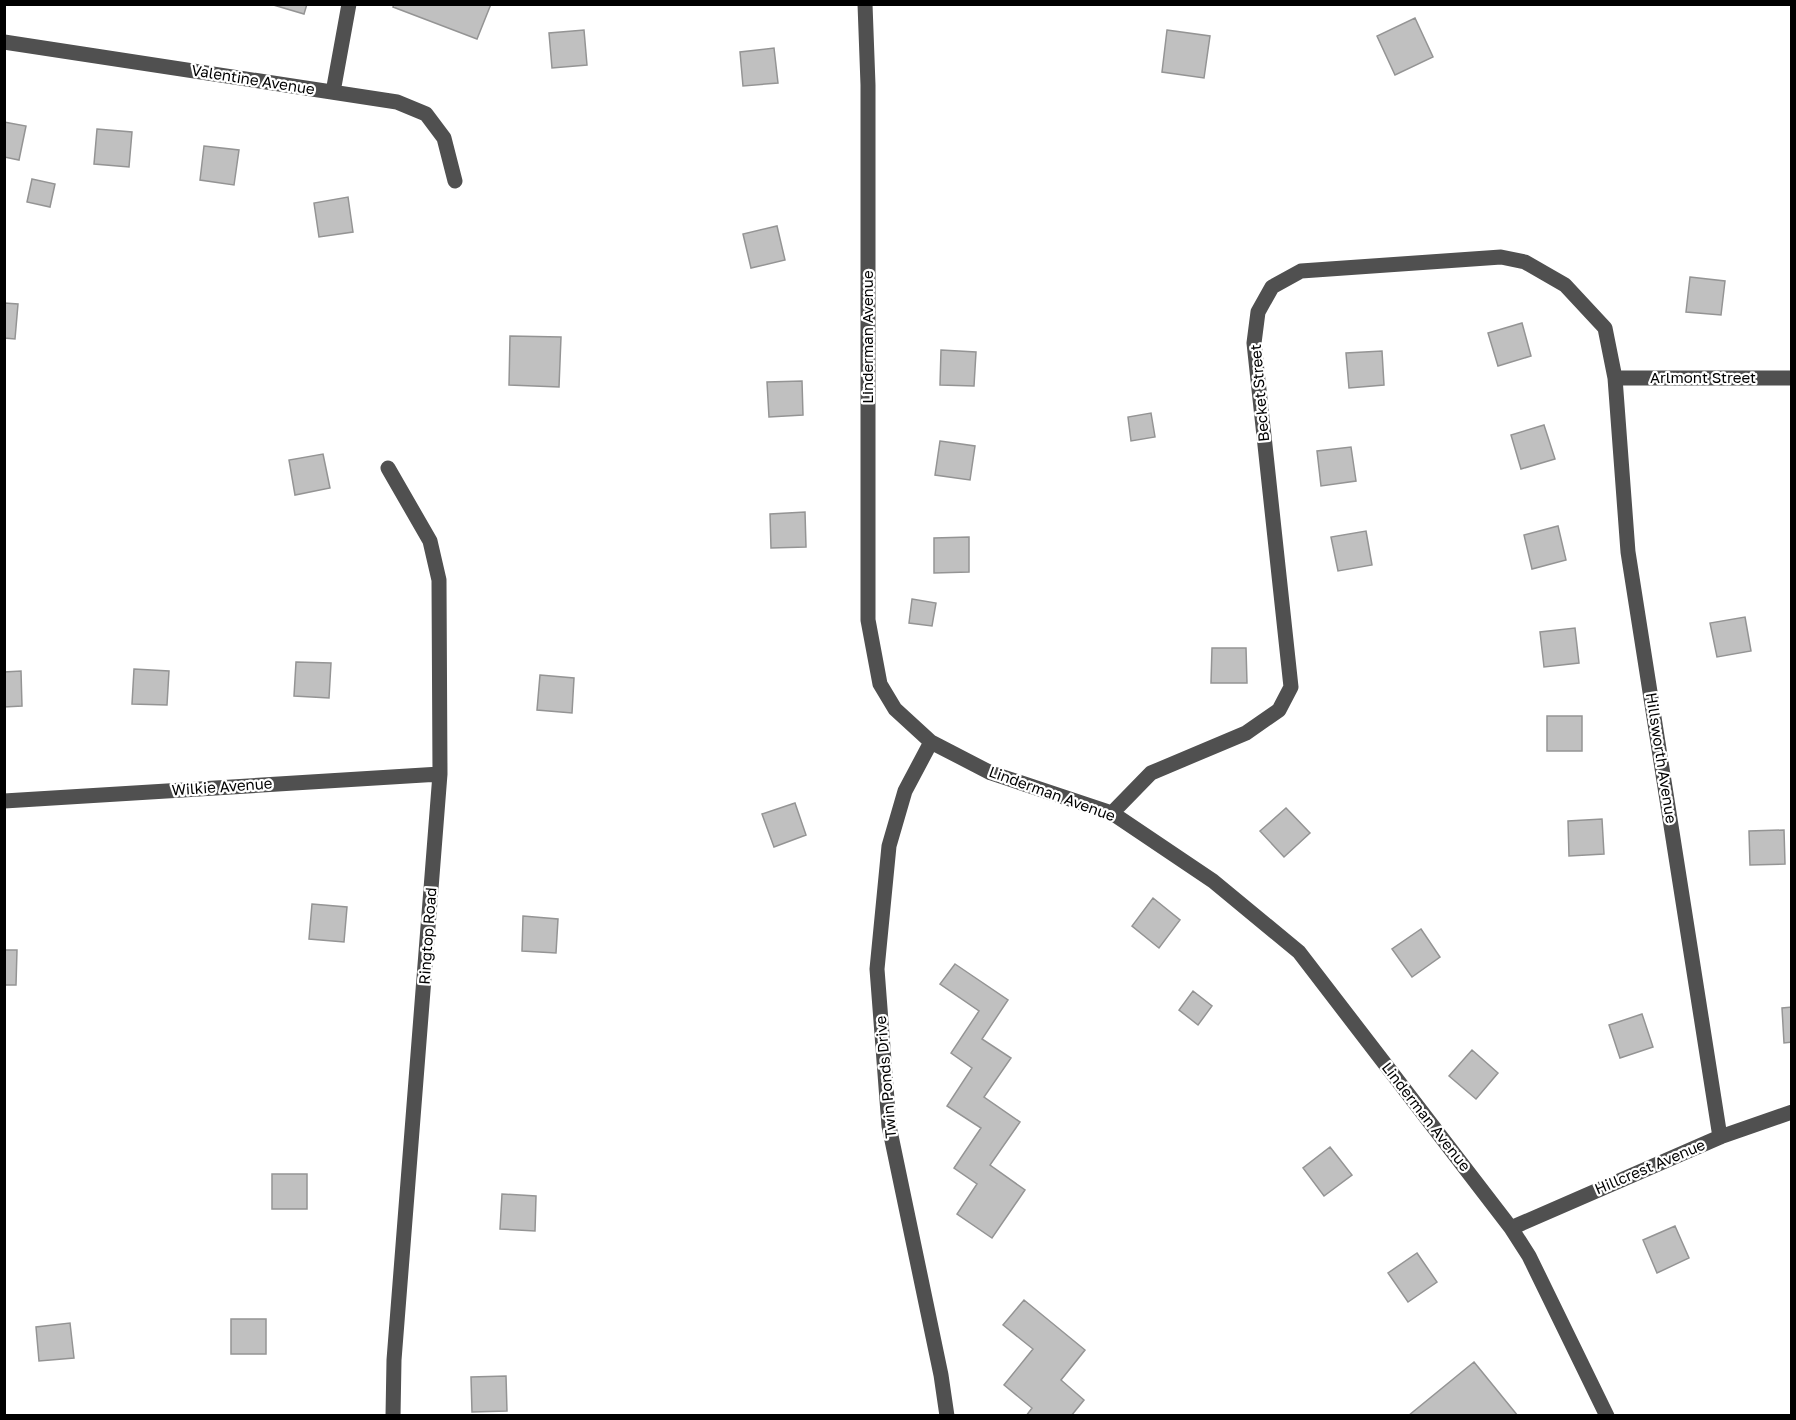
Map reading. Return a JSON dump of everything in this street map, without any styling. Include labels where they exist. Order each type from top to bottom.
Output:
[{"type":"street","points":[[333,92],[349,4]]},
{"type":"street","name":"Linderman Avenue","points":[[865,4],[868,85],[868,620],[880,684],[895,709],[932,742],[991,773],[1112,813],[1213,880],[1299,952],[1511,1228],[1529,1256],[1607,1416]]},
{"type":"street","name":"Valentine Avenue","points":[[4,42],[397,102],[426,114],[444,138],[455,181]]},
{"type":"street","name":"Becket Street","points":[[1112,813],[1151,773],[1246,733],[1279,710],[1291,687],[1254,343],[1258,312],[1272,287],[1301,271],[1501,258],[1525,261],[1565,285],[1605,328],[1615,378]]},
{"type":"street","name":"Arlmont Street","points":[[1615,378],[1791,378]]},
{"type":"street","name":"Hillsworth Avenue","points":[[1615,378],[1628,552],[1720,1137]]},
{"type":"street","name":"Ringtop Road","points":[[388,468],[429,541],[439,580],[440,774],[393,1360],[393,1416]]},
{"type":"street","name":"Twin Ponds Drive","points":[[932,742],[905,791],[889,846],[877,969],[889,1126],[941,1375],[947,1416]]},
{"type":"street","name":"Wilkie Avenue","points":[[4,801],[440,774]]},
{"type":"street","name":"Hillcrest Avenue","points":[[1511,1228],[1720,1137],[1791,1112]]},
{"type":"building","points":[[270,4],[307,4],[304,14]]},
{"type":"building","points":[[394,4],[491,4],[477,39],[393,7]]},
{"type":"building","points":[[1415,18],[1433,57],[1395,75],[1377,36]]},
{"type":"building","points":[[584,30],[587,65],[552,68],[549,33]]},
{"type":"building","points":[[1167,30],[1210,36],[1204,78],[1162,72]]},
{"type":"building","points":[[774,48],[778,83],[743,86],[740,52]]},
{"type":"building","points":[[4,122],[26,126],[19,160],[4,157]]},
{"type":"building","points":[[97,129],[132,132],[129,167],[94,164]]},
{"type":"building","points":[[204,146],[239,150],[234,185],[200,180]]},
{"type":"building","points":[[32,179],[55,184],[50,207],[27,202]]},
{"type":"building","points":[[348,197],[353,232],[319,237],[314,203]]},
{"type":"building","points":[[777,226],[785,260],[751,268],[743,234]]},
{"type":"building","points":[[1690,277],[1725,281],[1721,315],[1686,312]]},
{"type":"building","points":[[4,303],[18,304],[15,339],[4,338]]},
{"type":"building","points":[[1522,323],[1531,356],[1498,366],[1488,333]]},
{"type":"building","points":[[510,336],[561,337],[559,387],[509,385]]},
{"type":"building","points":[[941,350],[976,352],[974,386],[940,385]]},
{"type":"building","points":[[1382,351],[1384,385],[1349,388],[1346,353]]},
{"type":"building","points":[[802,381],[803,415],[769,417],[767,382]]},
{"type":"building","points":[[1151,413],[1155,437],[1131,441],[1128,417]]},
{"type":"building","points":[[1544,425],[1555,459],[1521,469],[1511,435]]},
{"type":"building","points":[[940,441],[975,446],[970,480],[935,475]]},
{"type":"building","points":[[1351,447],[1356,481],[1321,486],[1317,451]]},
{"type":"building","points":[[323,454],[330,488],[295,495],[289,460]]},
{"type":"building","points":[[805,512],[806,547],[771,548],[770,514]]},
{"type":"building","points":[[1558,526],[1566,560],[1532,569],[1524,535]]},
{"type":"building","points":[[1366,531],[1372,565],[1338,571],[1331,537]]},
{"type":"building","points":[[969,537],[969,572],[934,573],[934,538]]},
{"type":"building","points":[[912,599],[936,603],[932,626],[909,623]]},
{"type":"building","points":[[1745,617],[1751,651],[1717,657],[1710,623]]},
{"type":"building","points":[[1575,628],[1579,663],[1544,667],[1540,632]]},
{"type":"building","points":[[1212,648],[1246,648],[1247,683],[1211,683]]},
{"type":"building","points":[[296,662],[331,663],[329,698],[294,696]]},
{"type":"building","points":[[134,669],[169,671],[167,705],[132,704]]},
{"type":"building","points":[[21,671],[22,706],[4,707],[4,672]]},
{"type":"building","points":[[540,675],[574,678],[572,713],[537,710]]},
{"type":"building","points":[[1547,716],[1582,716],[1582,751],[1547,751]]},
{"type":"building","points":[[795,803],[806,835],[774,847],[762,814]]},
{"type":"building","points":[[1286,808],[1310,833],[1284,857],[1260,831]]},
{"type":"building","points":[[1602,819],[1604,854],[1569,856],[1568,821]]},
{"type":"building","points":[[1784,830],[1785,864],[1750,865],[1749,831]]},
{"type":"building","points":[[1153,898],[1180,920],[1159,948],[1132,926]]},
{"type":"building","points":[[312,904],[347,907],[344,942],[309,939]]},
{"type":"building","points":[[523,916],[558,919],[556,953],[522,951]]},
{"type":"building","points":[[1421,929],[1440,957],[1412,977],[1392,949]]},
{"type":"building","points":[[4,950],[17,950],[16,985],[4,985]]},
{"type":"building","points":[[955,964],[1008,1000],[982,1039],[1011,1058],[984,1097],[1020,1122],[990,1165],[1025,1190],[992,1238],[957,1214],[977,1184],[954,1168],[981,1128],[947,1106],[972,1068],[951,1053],[979,1011],[940,984]]},
{"type":"building","points":[[1193,991],[1212,1006],[1198,1025],[1179,1010]]},
{"type":"building","points":[[1792,1007],[1792,1042],[1784,1043],[1782,1008]]},
{"type":"building","points":[[1642,1014],[1653,1047],[1620,1058],[1609,1025]]},
{"type":"building","points":[[1472,1050],[1498,1073],[1476,1099],[1449,1076]]},
{"type":"building","points":[[1330,1147],[1352,1175],[1324,1196],[1303,1168]]},
{"type":"building","points":[[272,1174],[307,1174],[307,1209],[272,1209]]},
{"type":"building","points":[[502,1194],[536,1196],[535,1231],[500,1229]]},
{"type":"building","points":[[1675,1226],[1689,1258],[1657,1273],[1643,1240]]},
{"type":"building","points":[[1417,1253],[1437,1282],[1408,1302],[1388,1273]]},
{"type":"building","points":[[1024,1300],[1085,1350],[1061,1380],[1084,1400],[1071,1416],[1026,1416],[1032,1408],[1004,1385],[1033,1349],[1003,1325]]},
{"type":"building","points":[[231,1319],[266,1319],[266,1354],[231,1354]]},
{"type":"building","points":[[70,1323],[74,1358],[39,1361],[36,1327]]},
{"type":"building","points":[[1474,1362],[1518,1416],[1408,1416]]},
{"type":"building","points":[[506,1376],[507,1411],[472,1412],[471,1377]]}]
